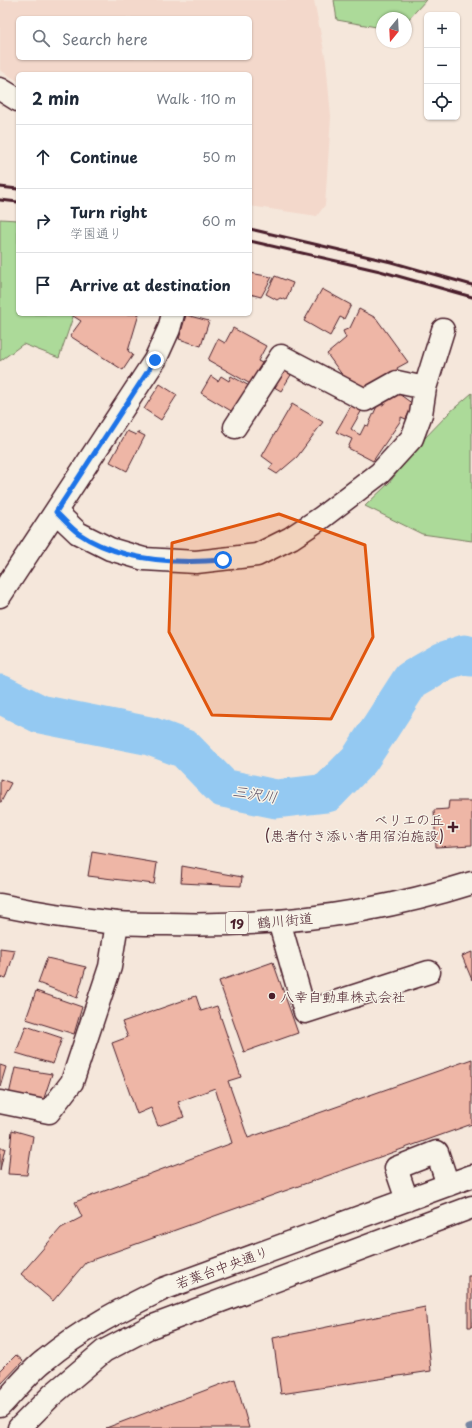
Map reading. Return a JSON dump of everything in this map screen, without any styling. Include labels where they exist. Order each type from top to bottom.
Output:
[{"type":"street","points":[[0,89],[16,99]]},
{"type":"street","points":[[0,596],[155,360],[169,329],[172,316]]},
{"type":"street","points":[[56,512],[78,533],[110,549],[144,558],[196,562],[257,555],[291,538],[315,522],[380,473],[412,438],[421,414],[425,388],[443,330]]},
{"type":"street","points":[[235,427],[281,356],[365,400],[397,382],[425,388]]},
{"type":"street","name":"鶴川街道","points":[[0,905],[118,923],[198,925],[279,921],[349,913],[442,892],[472,883]]},
{"type":"street","points":[[279,921],[305,1012],[428,972]]},
{"type":"street","points":[[0,1102],[49,1112],[72,1082],[110,967],[118,923]]},
{"type":"street","points":[[407,1200],[396,1168],[436,1152],[448,1185]]},
{"type":"street","name":"若葉台中央通り","points":[[0,1406],[44,1360],[117,1311],[164,1289],[472,1176]]},
{"type":"street","points":[[19,1428],[52,1395],[104,1352],[148,1328],[472,1207]]},
{"type":"highlighted area","points":[[279,514],[365,545],[373,637],[331,719],[212,715],[169,632],[172,543]]},
{"type":"shaded area","points":[[0,0],[314,0],[326,61],[331,117],[325,205],[317,216],[252,206],[252,72],[16,72],[16,80],[0,70]]},
{"type":"green space","points":[[334,0],[426,0],[412,15],[412,12],[376,12],[376,27],[337,20]]},
{"type":"green space","points":[[0,219],[16,220],[16,316],[73,316],[59,358],[23,344],[0,361]]},
{"type":"green space","points":[[472,393],[472,541],[422,534],[365,506],[389,483],[420,443],[450,412]]},
{"type":"building","points":[[252,273],[272,277],[261,297],[252,295]]},
{"type":"building","points":[[275,276],[293,283],[286,300],[280,298],[277,300],[266,294]]},
{"type":"building","points":[[322,289],[351,305],[344,319],[340,317],[330,336],[304,321]]},
{"type":"building","points":[[359,309],[376,318],[408,362],[397,368],[400,374],[368,393],[344,380],[343,376],[327,354],[346,338],[343,331],[350,328]]},
{"type":"building","points":[[73,316],[138,316],[128,351],[133,355],[123,370],[70,336],[81,321]]},
{"type":"building","points":[[186,316],[209,321],[201,346],[179,339]]},
{"type":"building","points":[[233,328],[266,346],[258,361],[266,365],[254,386],[208,360],[218,339],[225,343]]},
{"type":"building","points":[[282,362],[294,370],[281,391],[269,384]]},
{"type":"building","points":[[211,376],[218,381],[221,376],[229,381],[231,376],[253,388],[238,415],[201,393]]},
{"type":"building","points":[[160,384],[177,395],[161,420],[144,409]]},
{"type":"building","points":[[392,389],[413,404],[406,419],[401,417],[401,420],[373,461],[348,448],[352,439],[336,432],[352,404],[362,410],[351,429],[360,435],[365,425],[368,426],[378,404],[383,405]]},
{"type":"building","points":[[292,404],[323,422],[297,457],[277,474],[269,469],[273,464],[262,456]]},
{"type":"building","points":[[127,431],[136,435],[137,432],[145,436],[127,471],[110,462]]},
{"type":"building","points":[[0,779],[11,783],[1,802],[0,802]]},
{"type":"building","name":"ベリエの丘 (患者付き添い者用宿泊施設)","points":[[449,801],[472,801],[472,845],[436,847],[434,810],[448,809]]},
{"type":"building","points":[[92,852],[157,863],[154,884],[88,876]]},
{"type":"building","points":[[182,866],[242,877],[241,886],[181,883]]},
{"type":"building","points":[[0,948],[15,950],[6,979],[0,977]]},
{"type":"building","points":[[472,952],[472,980],[462,956]]},
{"type":"building","points":[[47,958],[86,967],[77,998],[38,983]]},
{"type":"building","points":[[273,962],[298,1033],[244,1052],[219,981]]},
{"type":"building","points":[[36,991],[82,1007],[74,1034],[26,1019]]},
{"type":"building","points":[[196,996],[201,1011],[217,1006],[241,1077],[228,1081],[248,1138],[472,1059],[472,1124],[86,1262],[53,1301],[21,1274],[61,1228],[82,1217],[75,1202],[232,1143],[215,1088],[178,1102],[184,1117],[158,1126],[151,1108],[137,1114],[112,1043],[128,1037],[122,1022]]},
{"type":"building","points":[[26,1026],[62,1038],[53,1064],[16,1053]]},
{"type":"building","points":[[0,1065],[6,1067],[0,1087]]},
{"type":"building","points":[[15,1068],[52,1074],[42,1104],[8,1099]]},
{"type":"building","points":[[12,1130],[33,1136],[27,1175],[8,1174]]},
{"type":"building","points":[[0,1148],[5,1148],[0,1170]]},
{"type":"building","points":[[468,1276],[472,1276],[472,1327],[468,1327]]},
{"type":"building","points":[[425,1307],[431,1371],[281,1394],[273,1338]]},
{"type":"building","points":[[16,1355],[23,1361],[1,1384],[0,1371]]},
{"type":"building","points":[[235,1379],[249,1428],[106,1428]]},
{"type":"waterway","name":"三沢川","points":[[0,694],[40,714],[150,736],[185,749],[223,788],[276,799],[327,793],[360,759],[411,680],[444,661],[465,654],[472,657]]},
{"type":"railway","points":[[0,187],[16,189]]},
{"type":"railway","points":[[0,200],[16,202]]},
{"type":"railway","points":[[252,229],[391,262],[472,285]]},
{"type":"railway","points":[[252,241],[380,271],[472,297]]},
{"type":"place","name":"ベリエの丘 (患者付き添い者用宿泊施設)","points":[[453,827]]},
{"type":"place","name":"八幸自動車株式会社","points":[[272,996]]},
{"type":"route","points":[[155,360],[56,512],[78,533],[110,549],[144,558],[196,562],[223,560]]}]
